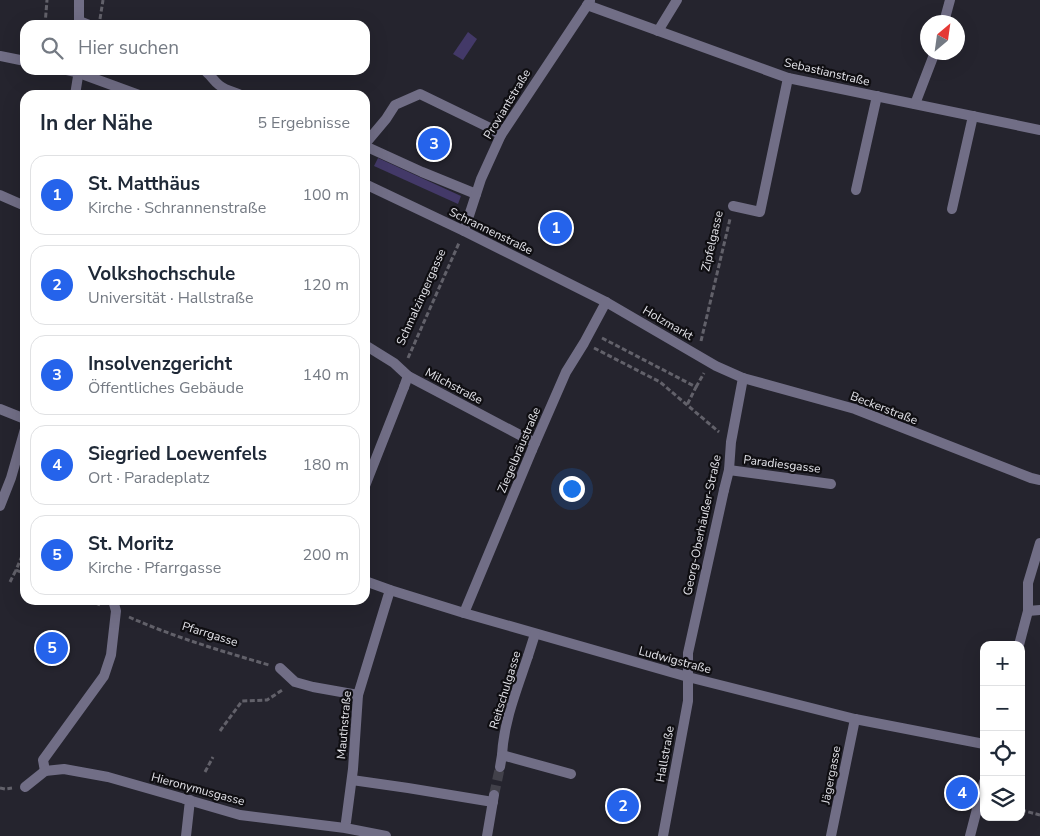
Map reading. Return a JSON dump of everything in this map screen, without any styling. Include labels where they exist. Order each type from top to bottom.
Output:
[{"type":"street","points":[[79,0],[82,20]]},
{"type":"street","points":[[658,31],[677,0]]},
{"type":"street","points":[[946,15],[950,0]]},
{"type":"street","name":"Sebastianstraße","points":[[589,2],[658,31],[788,78],[1040,130]]},
{"type":"street","name":"Proviantstraße","points":[[464,231],[481,180],[500,135],[589,2]]},
{"type":"street","points":[[0,56],[20,60]]},
{"type":"street","points":[[915,104],[932,60]]},
{"type":"street","points":[[76,90],[78,75]]},
{"type":"street","points":[[87,75],[127,90]]},
{"type":"street","points":[[211,75],[218,84],[229,90]]},
{"type":"street","name":"Zipfelgasse","points":[[733,206],[760,212],[788,78]]},
{"type":"street","points":[[370,139],[395,104],[420,94],[490,128],[500,135]]},
{"type":"street","points":[[856,190],[877,96]]},
{"type":"street","points":[[952,209],[973,116]]},
{"type":"street","name":"Schrannenstraße","points":[[370,147],[422,172],[476,194]]},
{"type":"street","name":"Schrannenstraße","points":[[370,186],[606,302]]},
{"type":"street","points":[[0,195],[20,204]]},
{"type":"street","name":"Holzmarkt","points":[[606,302],[716,366]]},
{"type":"street","name":"Ziegelbräustraße","points":[[464,613],[566,372],[606,302]]},
{"type":"street","name":"Milchstraße","points":[[370,348],[394,363],[408,376],[534,446]]},
{"type":"street","name":"Beckerstraße","points":[[716,366],[743,378],[855,409],[1040,480]]},
{"type":"street","points":[[370,473],[408,376]]},
{"type":"street","name":"Georg-Oberhäußer-Straße","points":[[688,677],[688,653],[729,470],[731,442],[743,378]]},
{"type":"street","points":[[0,409],[20,417]]},
{"type":"street","points":[[0,506],[20,448]]},
{"type":"street","name":"Paradiesgasse","points":[[729,470],[831,484]]},
{"type":"street","points":[[1021,641],[1028,611],[1028,583],[1040,543]]},
{"type":"street","name":"Ludwigstraße","points":[[370,583],[464,613],[688,677],[855,718],[980,743]]},
{"type":"street","name":"Mauthstraße","points":[[345,829],[352,780],[358,695],[390,590]]},
{"type":"street","points":[[25,787],[45,771],[43,760],[104,676],[111,654],[116,611],[114,605]]},
{"type":"street","points":[[1028,611],[1040,610]]},
{"type":"street","name":"Reitschulgasse","points":[[500,767],[503,736],[535,634]]},
{"type":"street","points":[[280,668],[295,682],[358,695]]},
{"type":"street","name":"Hallstraße","points":[[663,836],[688,701],[688,677]]},
{"type":"street","name":"Jägergasse","points":[[831,836],[855,718]]},
{"type":"street","points":[[502,754],[571,774]]},
{"type":"street","name":"Hieronymusgasse","points":[[45,771],[64,770],[108,777],[240,815],[345,829]]},
{"type":"street","points":[[352,780],[494,799],[487,836]]},
{"type":"street","points":[[970,836],[980,797]]},
{"type":"street","points":[[186,836],[187,799]]},
{"type":"street","points":[[345,829],[386,836]]},
{"type":"path","points":[[45,20],[47,0]]},
{"type":"path","points":[[101,20],[103,0]]},
{"type":"path","name":"Zipfelgasse","points":[[698,354],[733,206]]},
{"type":"path","name":"Schmalzingergasse","points":[[408,376],[408,357],[464,231]]},
{"type":"path","points":[[590,332],[696,388],[687,405]]},
{"type":"path","points":[[584,343],[660,382],[731,442]]},
{"type":"path","points":[[10,582],[20,561]]},
{"type":"path","points":[[16,570],[20,572]]},
{"type":"path","name":"Pfarrgasse","points":[[116,611],[157,630],[280,668]]},
{"type":"path","points":[[220,731],[242,701],[267,700],[295,682]]},
{"type":"path","points":[[206,772],[213,757]]},
{"type":"path","points":[[1025,811],[1040,814]]},
{"type":"shaded area","points":[[468,32],[477,39],[463,60],[453,54]]},
{"type":"shaded area","points":[[378,158],[461,196],[458,204],[374,166]]},
{"type":"tunnel","points":[[494,795],[500,767]]},
{"type":"place","name":"Insolvenzgericht","points":[[434,144]]},
{"type":"place","name":"St. Matthäus","points":[[556,228]]},
{"type":"place","name":"St. Moritz","points":[[52,648]]},
{"type":"place","name":"Siegried Loewenfels","points":[[962,793]]},
{"type":"place","name":"Volkshochschule","points":[[623,806]]}]
